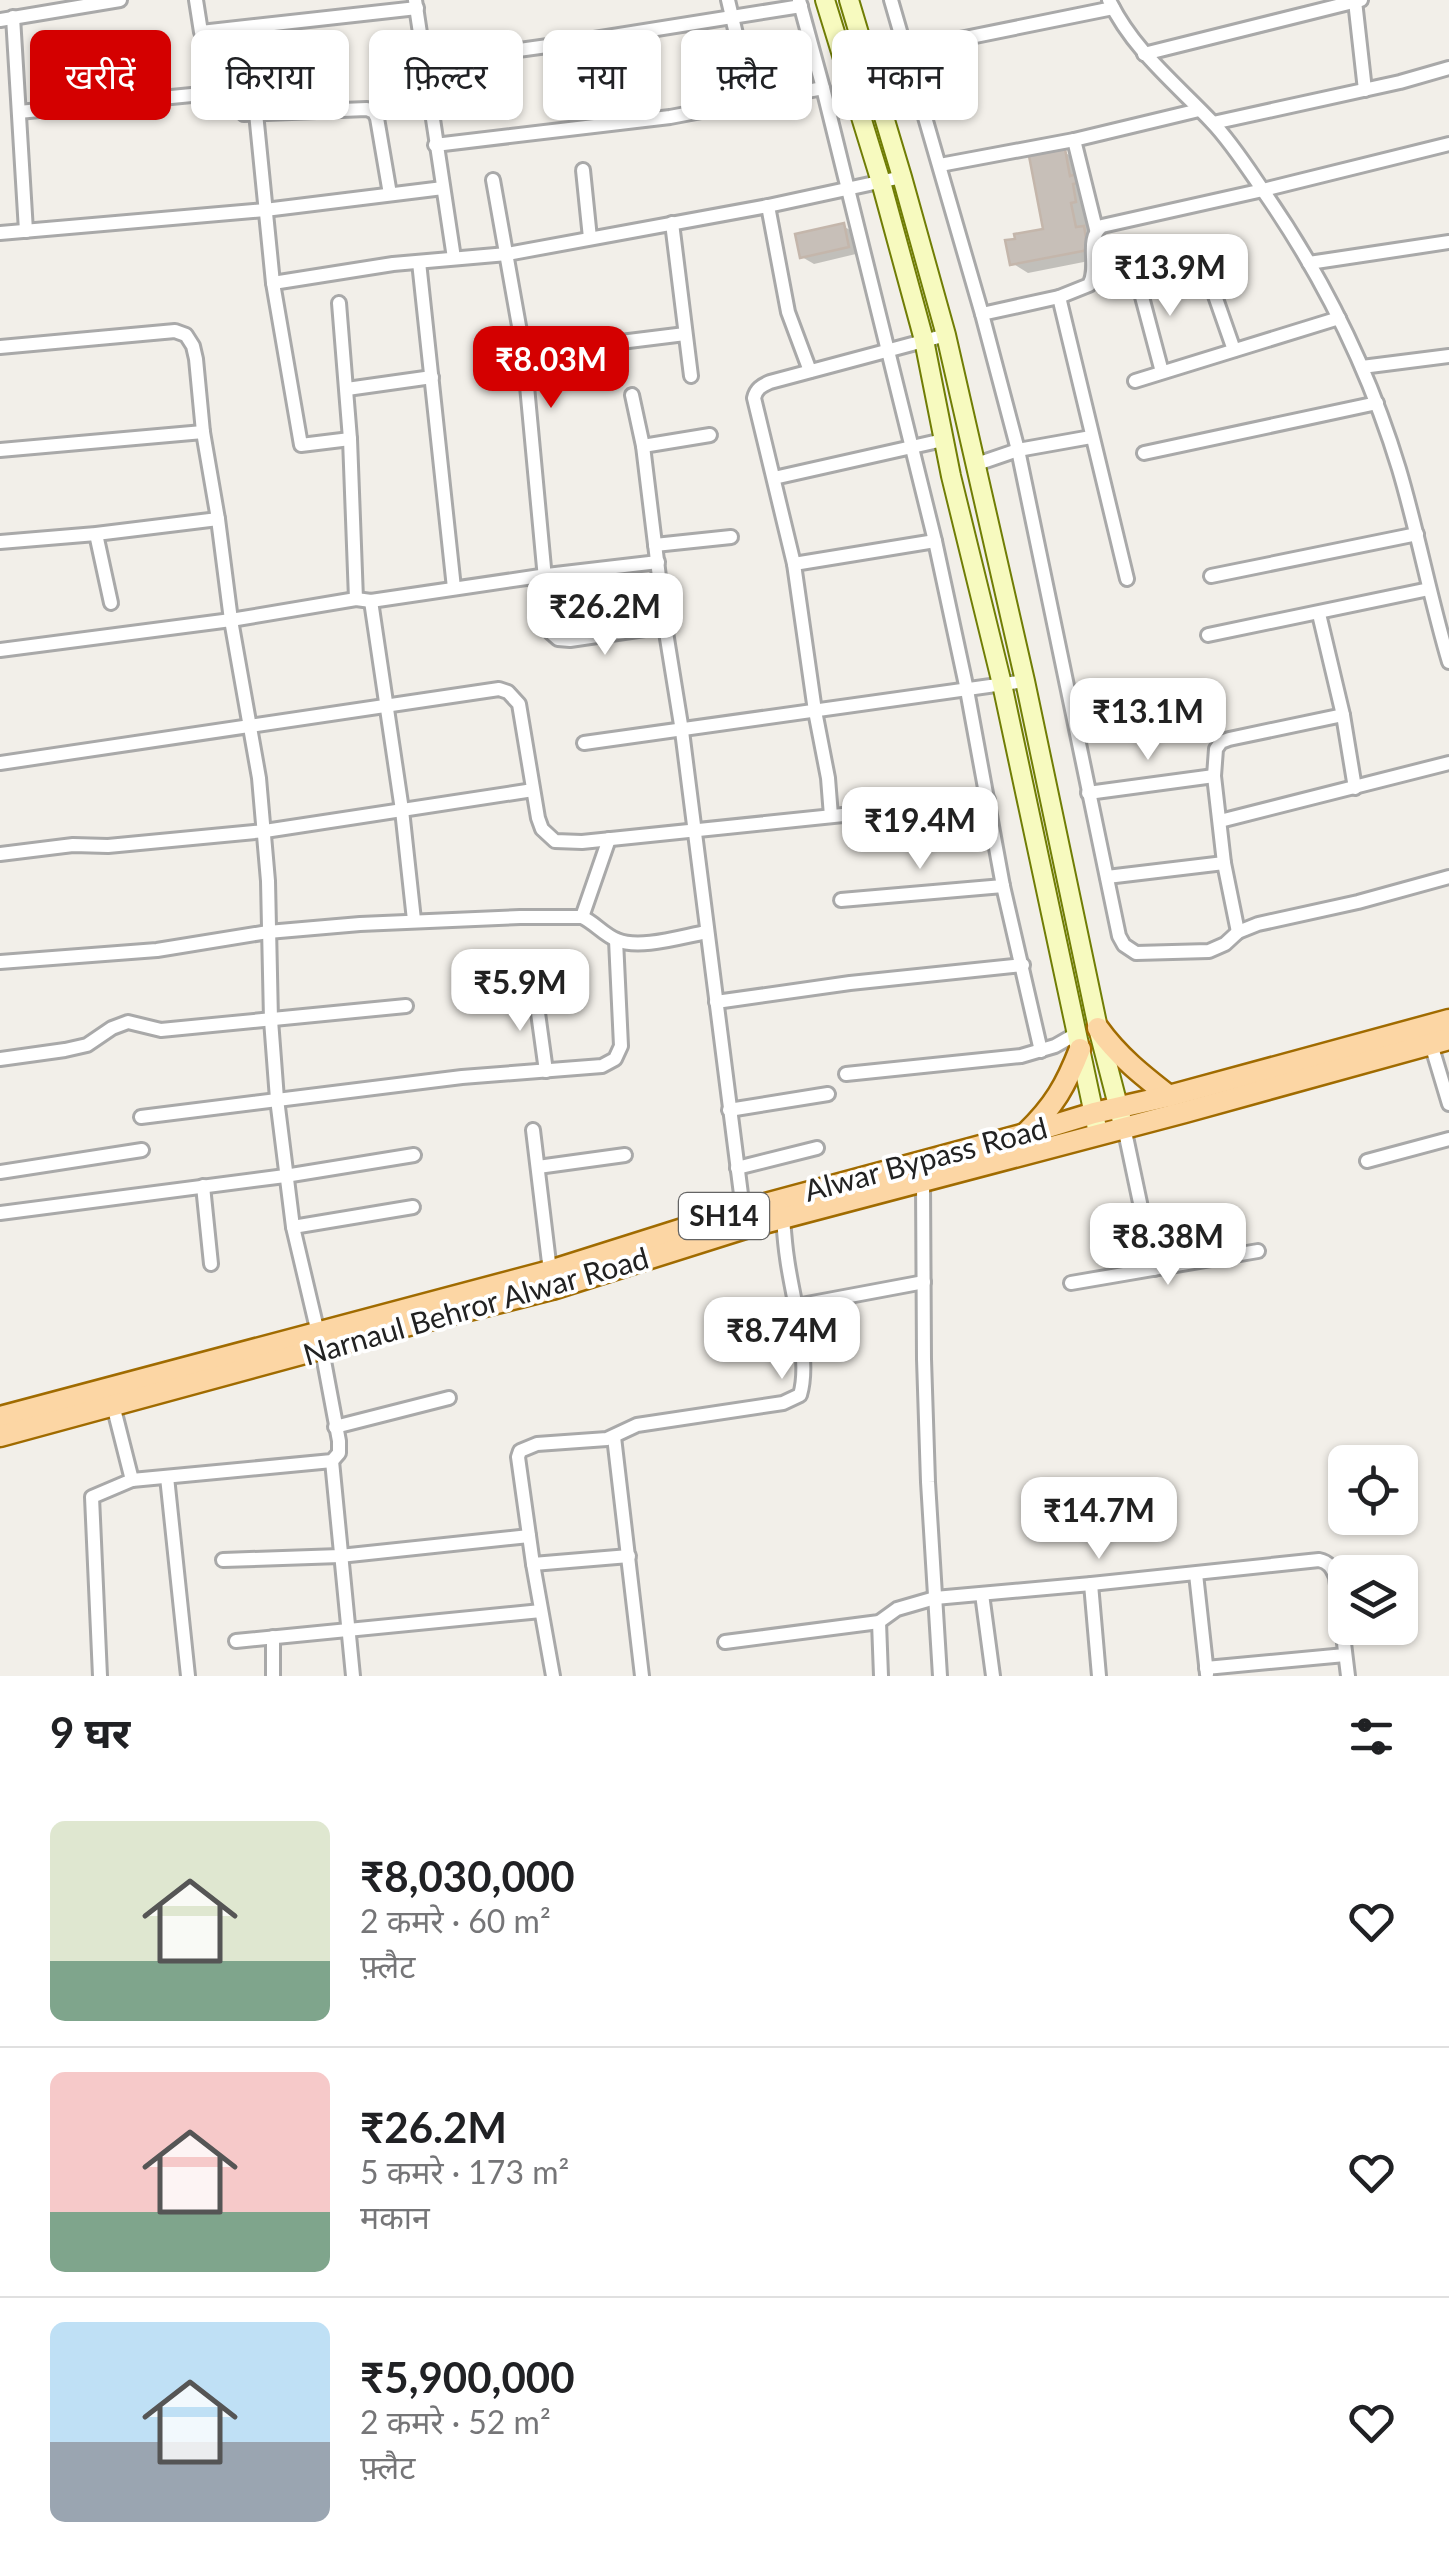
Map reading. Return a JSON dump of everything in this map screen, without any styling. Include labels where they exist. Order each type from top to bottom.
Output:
[{"type":"main road","points":[[825,0],[924,340],[1096,1123]]},
{"type":"main road","points":[[848,0],[946,335],[1025,681],[1098,1028],[1122,1117]]},
{"type":"main road","name":"SH14","points":[[1122,1117],[1169,1096],[1449,1020]]},
{"type":"main road","points":[[1098,1028],[1115,1052],[1169,1096]]},
{"type":"main road","points":[[1025,1134],[1054,1104],[1068,1080],[1078,1041]]},
{"type":"main road","name":"SH14","points":[[1122,1117],[1185,1112],[1440,1041]]},
{"type":"main road","name":"Narnaul Behror Alwar Road","points":[[0,1436],[320,1342],[397,1328],[552,1289],[783,1218],[922,1181],[1122,1117]]},
{"type":"main road","name":"Alwar Bypass Road","points":[[0,1417],[320,1342],[742,1210],[1025,1134],[1096,1123]]},
{"type":"street","points":[[26,230],[19,112],[6,19],[120,0]]},
{"type":"street","points":[[196,0],[201,32],[416,4],[420,30]]},
{"type":"street","points":[[728,0],[735,30]]},
{"type":"street","points":[[891,0],[900,30]]},
{"type":"street","points":[[1144,54],[1358,1],[1365,90]]},
{"type":"street","points":[[523,49],[800,3],[936,541],[1003,886],[1041,1051]]},
{"type":"street","points":[[978,34],[1111,4],[1144,54],[1214,123],[1309,263],[1362,367],[1399,469],[1448,659]]},
{"type":"street","points":[[1214,123],[1449,68]]},
{"type":"street","points":[[812,90],[823,88]]},
{"type":"street","points":[[19,112],[191,96]]},
{"type":"street","points":[[349,109],[374,112],[390,194]]},
{"type":"street","points":[[940,166],[1199,110]]},
{"type":"street","points":[[435,145],[681,115]]},
{"type":"street","points":[[257,120],[273,283],[301,445],[350,439]]},
{"type":"street","points":[[432,120],[454,258]]},
{"type":"street","points":[[927,120],[1018,450],[1088,793],[1124,945],[1136,953],[1210,951],[1258,924],[1449,877]]},
{"type":"street","points":[[1074,140],[1096,230]]},
{"type":"street","points":[[982,314],[1058,297],[1089,285],[1094,277],[1093,236],[1096,230],[1111,223],[1449,144]]},
{"type":"street","points":[[583,170],[590,238]]},
{"type":"street","points":[[273,283],[507,254],[902,177]]},
{"type":"street","points":[[493,180],[524,354],[549,626],[558,639],[588,639],[665,626]]},
{"type":"street","points":[[0,233],[265,210],[442,188]]},
{"type":"street","points":[[768,206],[788,312],[810,372]]},
{"type":"street","points":[[672,223],[690,376]]},
{"type":"street","points":[[1309,263],[1449,242]]},
{"type":"street","points":[[419,262],[454,588]]},
{"type":"street","points":[[1206,270],[1234,350]]},
{"type":"street","points":[[1137,278],[1162,372]]},
{"type":"street","points":[[1058,297],[1127,579]]},
{"type":"street","points":[[339,303],[363,600],[386,705],[414,920]]},
{"type":"street","points":[[1135,381],[1339,318]]},
{"type":"street","points":[[0,348],[160,331],[186,335],[193,346],[202,432],[265,831],[271,1020],[285,1176],[339,1441],[332,1461],[353,1676]]},
{"type":"street","points":[[524,354],[684,334]]},
{"type":"street","points":[[832,816],[794,564],[755,408],[756,392],[770,382],[946,335]]},
{"type":"street","points":[[1362,367],[1449,356]]},
{"type":"street","points":[[346,389],[432,377]]},
{"type":"street","points":[[632,395],[643,446],[682,731],[742,1210]]},
{"type":"street","points":[[1144,453],[1377,403]]},
{"type":"street","points":[[0,450],[202,432]]},
{"type":"street","points":[[643,446],[710,435]]},
{"type":"street","points":[[974,464],[1018,450],[1092,437]]},
{"type":"street","points":[[774,478],[943,440]]},
{"type":"street","points":[[0,542],[218,520]]},
{"type":"street","points":[[96,534],[111,603]]},
{"type":"street","points":[[1211,576],[1417,534]]},
{"type":"street","points":[[656,545],[730,538]]},
{"type":"street","points":[[794,564],[936,541]]},
{"type":"street","points":[[0,650],[658,562]]},
{"type":"street","points":[[1208,636],[1429,589]]},
{"type":"street","points":[[1319,614],[1343,715],[1355,788]]},
{"type":"street","points":[[584,743],[1025,681]]},
{"type":"street","points":[[0,764],[500,689],[519,704],[542,829],[548,838],[564,842],[988,800]]},
{"type":"street","points":[[1238,932],[1224,863],[1214,776],[1214,758],[1221,742],[1343,715]]},
{"type":"street","points":[[1220,821],[1449,764]]},
{"type":"street","points":[[1088,793],[1214,776]]},
{"type":"street","points":[[0,854],[265,831],[533,790]]},
{"type":"street","points":[[582,917],[609,840]]},
{"type":"street","points":[[1107,876],[1224,863]]},
{"type":"street","points":[[841,900],[1003,886]]},
{"type":"street","points":[[0,962],[157,950],[268,932],[414,920],[582,917],[616,940],[632,944],[708,932]]},
{"type":"street","points":[[141,1118],[494,1074],[602,1066],[618,1054],[621,1023],[616,940]]},
{"type":"street","points":[[716,1002],[1023,965]]},
{"type":"street","points":[[536,992],[546,1071]]},
{"type":"street","points":[[0,1059],[86,1045],[128,1022],[161,1030],[406,1006]]},
{"type":"street","points":[[846,1074],[1007,1058],[1078,1041]]},
{"type":"street","points":[[1440,1041],[1449,1104]]},
{"type":"street","points":[[729,1110],[828,1094]]},
{"type":"street","points":[[1122,1117],[1154,1268]]},
{"type":"street","points":[[533,1130],[550,1271]]},
{"type":"street","points":[[1367,1161],[1449,1139]]},
{"type":"street","points":[[737,1168],[817,1148]]},
{"type":"street","points":[[0,1172],[142,1150]]},
{"type":"street","points":[[0,1213],[414,1155]]},
{"type":"street","points":[[538,1167],[625,1155]]},
{"type":"street","points":[[922,1181],[928,1482],[940,1676]]},
{"type":"street","points":[[203,1186],[211,1264]]},
{"type":"street","points":[[293,1227],[413,1206]]},
{"type":"street","points":[[552,1676],[529,1536],[520,1451],[537,1444],[599,1441],[638,1424],[793,1400],[800,1395],[803,1385],[796,1306],[783,1218]]},
{"type":"street","points":[[1071,1283],[1258,1251]]},
{"type":"street","points":[[796,1306],[924,1282]]},
{"type":"street","points":[[335,1427],[449,1398]]},
{"type":"street","points":[[113,1405],[132,1480]]},
{"type":"street","points":[[614,1437],[642,1676]]},
{"type":"street","points":[[100,1676],[92,1497],[132,1480],[332,1461]]},
{"type":"street","points":[[167,1477],[188,1676]]},
{"type":"street","points":[[222,1560],[340,1556],[529,1536]]},
{"type":"street","points":[[533,1564],[629,1556]]},
{"type":"street","points":[[725,1642],[879,1622],[897,1609],[935,1598],[1310,1560],[1326,1562],[1336,1577],[1348,1676]]},
{"type":"street","points":[[1196,1574],[1206,1672],[1345,1654]]},
{"type":"street","points":[[1092,1584],[1099,1676]]},
{"type":"street","points":[[982,1594],[993,1676]]},
{"type":"street","points":[[236,1641],[541,1611]]},
{"type":"street","points":[[879,1622],[881,1676]]},
{"type":"street","points":[[273,1637],[273,1676]]},
{"type":"building","points":[[1065,149],[1070,176],[1076,174],[1078,183],[1073,184],[1076,202],[1071,203],[1076,227],[1084,226],[1088,250],[1010,265],[1005,240],[1015,239],[1014,234],[1043,229],[1029,156]]},
{"type":"building","points":[[844,223],[849,247],[800,258],[795,234]]}]
